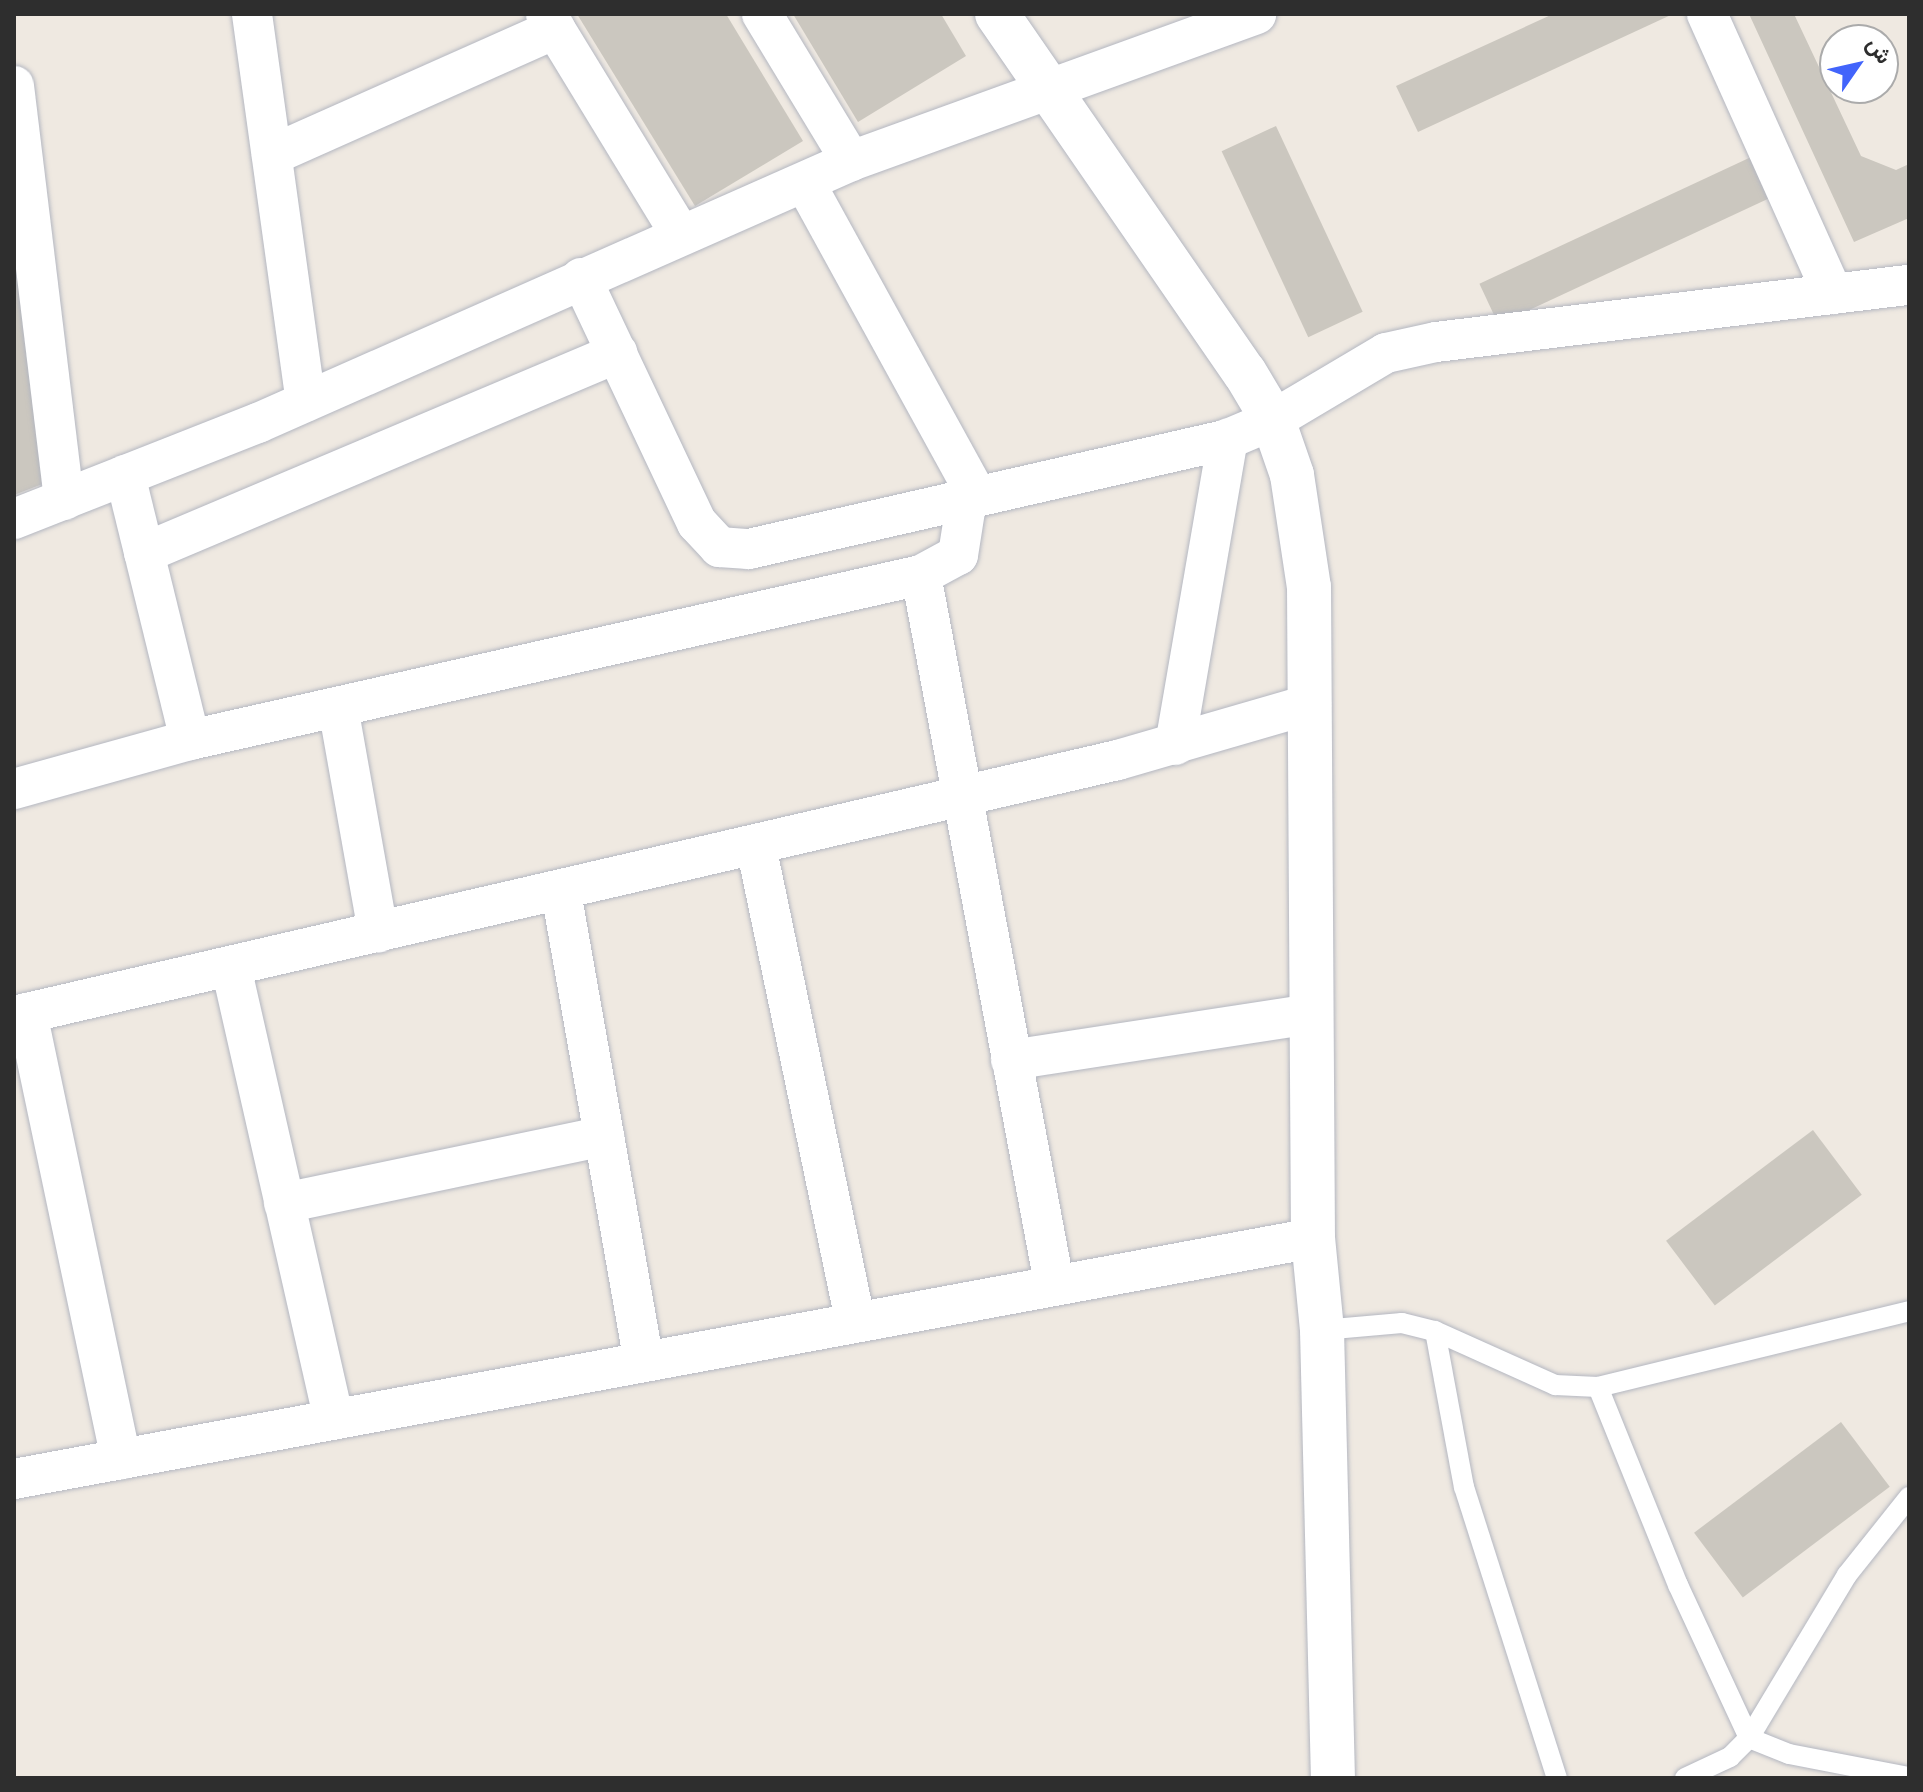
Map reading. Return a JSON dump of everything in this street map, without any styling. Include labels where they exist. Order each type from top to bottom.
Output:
[{"type":"main road","points":[[997,14],[1184,281],[1273,420],[1292,475],[1309,587],[1313,1238],[1322,1330],[1333,1778]]},
{"type":"street","points":[[252,14],[306,401]]},
{"type":"street","points":[[762,14],[851,161]]},
{"type":"street","points":[[14,519],[306,401],[851,161],[1256,14]]},
{"type":"street","points":[[1707,14],[1833,294]]},
{"type":"street","points":[[272,155],[550,21],[681,235]]},
{"type":"street","points":[[14,86],[64,500]]},
{"type":"street","points":[[14,789],[190,740],[921,575],[958,555],[972,497],[805,183]]},
{"type":"street","points":[[581,278],[697,523],[719,547],[749,549],[1228,439],[1273,420],[1386,353],[1436,342],[1909,285]]},
{"type":"street","points":[[144,553],[617,353]]},
{"type":"street","points":[[1175,745],[1228,439]]},
{"type":"street","points":[[125,475],[190,740]]},
{"type":"street","points":[[921,575],[959,797],[1054,1283]]},
{"type":"street","points":[[121,1459],[20,1014],[756,846],[1175,745],[1311,704]]},
{"type":"street","points":[[338,707],[378,932]]},
{"type":"street","points":[[756,846],[855,1321]]},
{"type":"street","points":[[561,892],[644,1361]]},
{"type":"street","points":[[231,967],[334,1419]]},
{"type":"street","points":[[1011,1060],[1313,1014]]},
{"type":"street","points":[[284,1203],[604,1136]]},
{"type":"street","points":[[14,1479],[1054,1283],[1313,1238]]},
{"type":"lane","points":[[1322,1330],[1402,1323],[1435,1331],[1555,1385],[1598,1387],[1909,1311]]},
{"type":"lane","points":[[1435,1331],[1464,1487],[1557,1778]]},
{"type":"lane","points":[[1598,1387],[1678,1585],[1749,1738],[1789,1754],[1909,1777]]},
{"type":"lane","points":[[1685,1778],[1730,1757],[1749,1738],[1847,1575],[1909,1497]]},
{"type":"building","points":[[577,14],[726,14],[803,141],[695,206]]},
{"type":"building","points":[[793,14],[941,14],[966,56],[858,122]]},
{"type":"building","points":[[1553,14],[1673,14],[1418,132],[1396,86]]},
{"type":"building","points":[[1749,14],[1794,14],[1819,67],[1819,104],[1836,104],[1861,156],[1896,170],[1909,164],[1909,218],[1854,242]]},
{"type":"building","points":[[1276,126],[1363,312],[1308,337],[1222,151]]},
{"type":"building","points":[[1764,151],[1783,192],[1498,324],[1479,284]]},
{"type":"building","points":[[14,208],[45,483],[14,495]]},
{"type":"building","points":[[1813,1130],[1862,1195],[1715,1305],[1666,1241]]},
{"type":"building","points":[[1841,1422],[1890,1487],[1743,1597],[1694,1533]]}]
